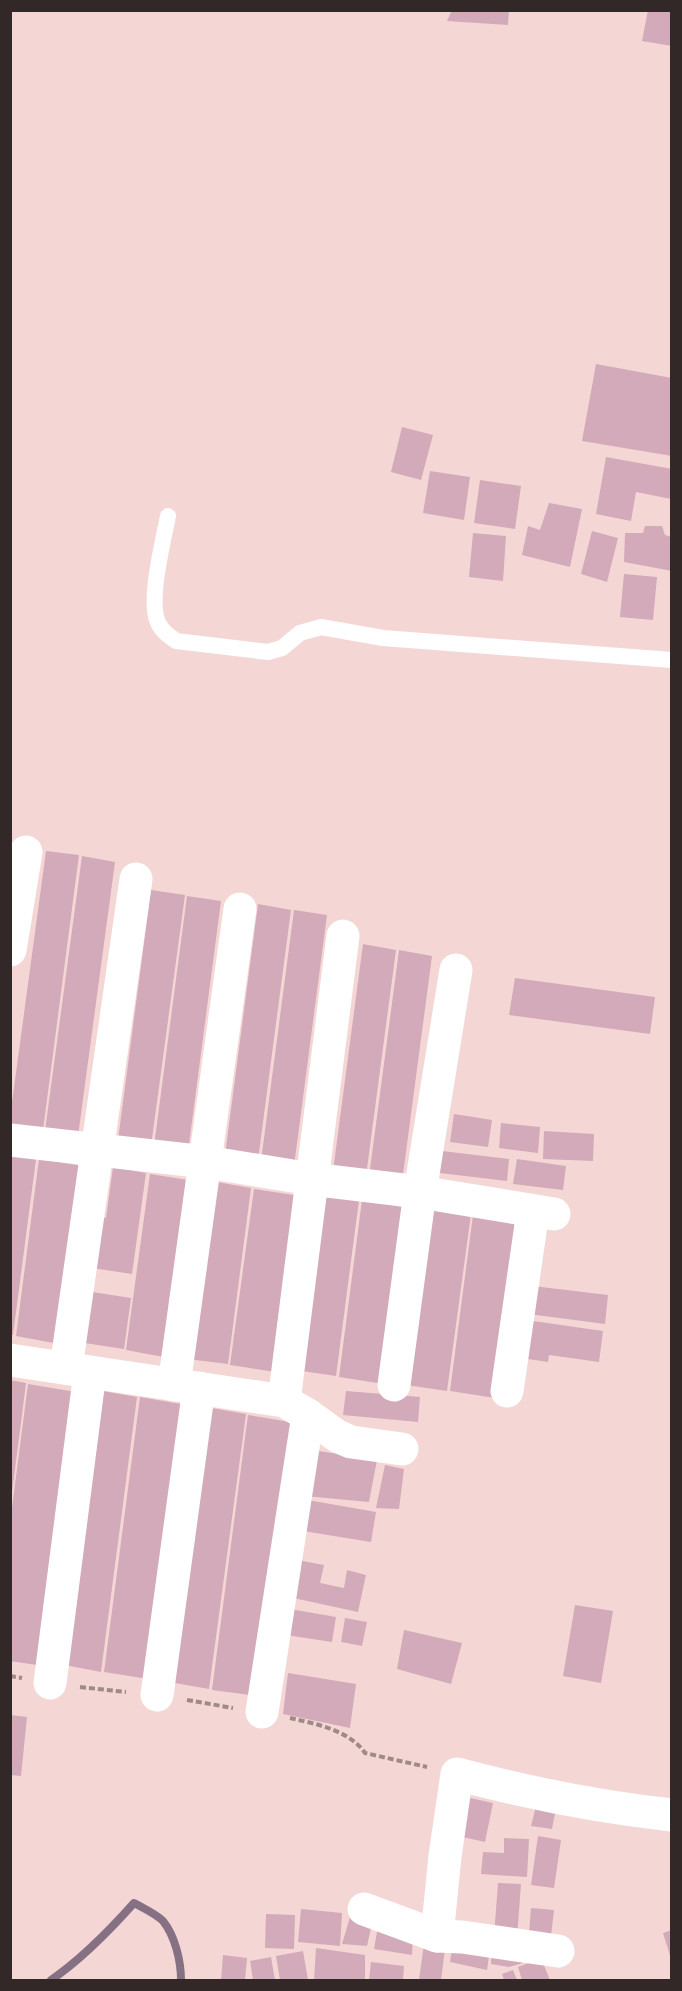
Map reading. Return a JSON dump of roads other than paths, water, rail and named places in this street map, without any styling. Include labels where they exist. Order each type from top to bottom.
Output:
[{"type":"street","points":[[10,950],[26,852]]},
{"type":"street","points":[[50,1683],[98,1152],[136,879]]},
{"type":"street","points":[[157,1695],[206,1162],[240,909]]},
{"type":"street","points":[[262,1712],[296,1408],[311,1179],[343,936]]},
{"type":"street","points":[[394,1385],[420,1192],[456,970]]},
{"type":"street","points":[[10,1140],[98,1152],[206,1162],[544,1212],[507,1391]]},
{"type":"street","points":[[10,1360],[187,1386],[296,1408],[330,1432],[351,1442],[402,1449]]},
{"type":"street","points":[[438,1936],[445,1856],[457,1774],[547,1796],[672,1815]]},
{"type":"street","points":[[364,1909],[438,1936],[462,1936],[558,1951]]},
{"type":"lane","points":[[168,516],[159,564],[155,603],[157,621],[176,641],[268,652],[282,648],[300,633],[321,627],[383,638],[672,660]]},
{"type":"waterway","points":[[51,1980],[95,1944],[134,1903],[157,1916],[167,1927],[176,1949],[181,1980]]}]
